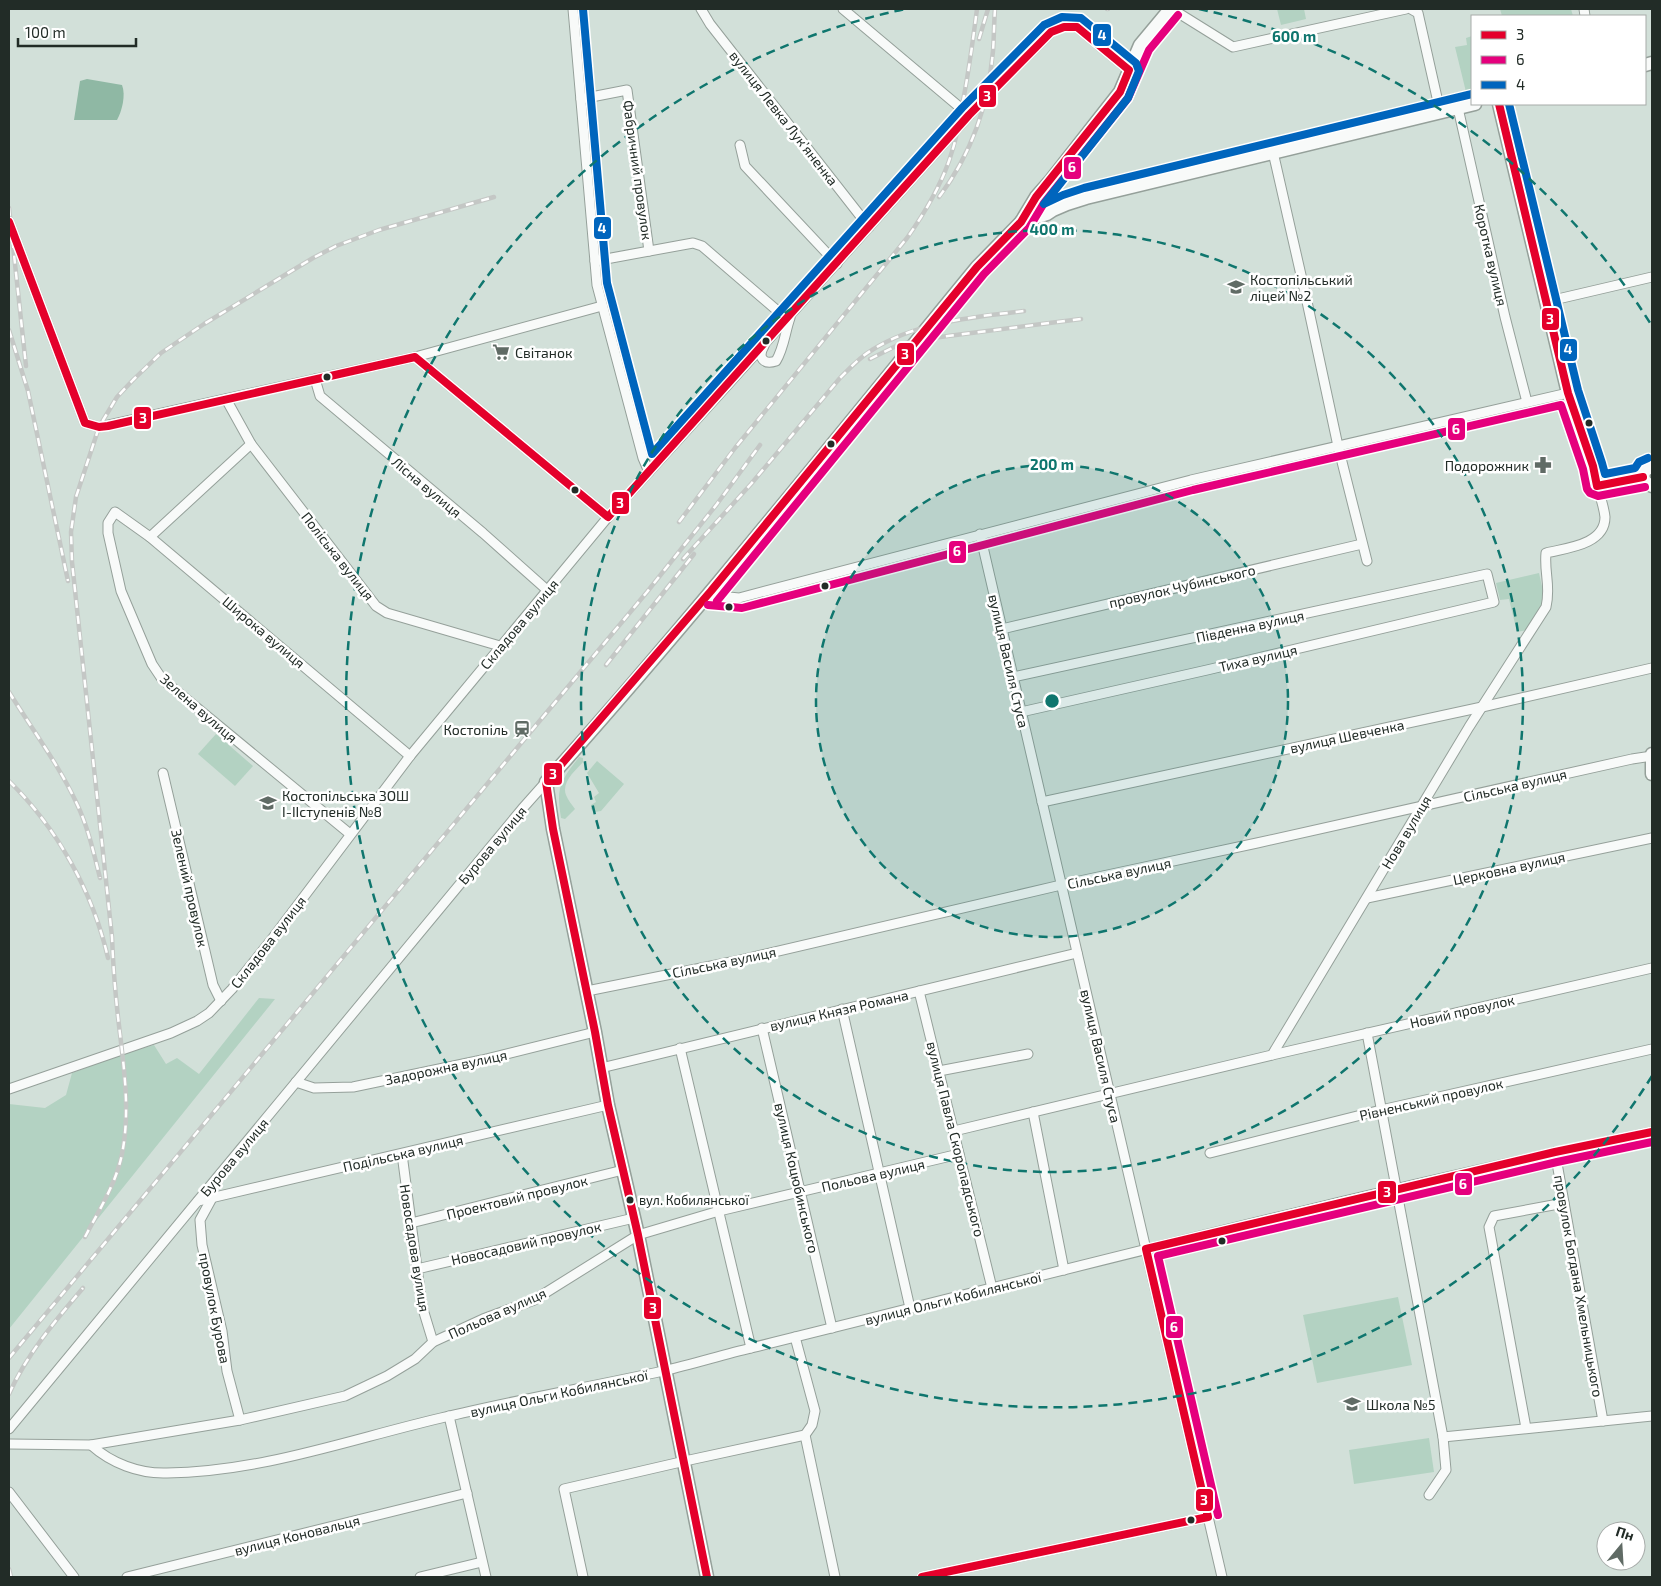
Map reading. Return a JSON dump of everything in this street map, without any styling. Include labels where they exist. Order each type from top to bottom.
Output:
[{"type":"main road","points":[[1021,222],[1036,197],[1120,92],[1140,45],[1170,9]]},
{"type":"main road","points":[[1021,222],[1051,205],[1067,204],[1471,105]]},
{"type":"main road","name":"Нова вулиця","points":[[1499,105],[1568,393],[1597,486]]},
{"type":"main road","points":[[1051,180],[1051,205]]},
{"type":"main road","points":[[1036,197],[1046,193],[1051,205]]},
{"type":"main road","points":[[1036,197],[1033,207],[1037,213],[1051,205]]},
{"type":"main road","name":"Бурова вулиця","points":[[546,782],[709,595],[977,267],[1021,222]]},
{"type":"main road","points":[[1597,486],[1648,481],[1645,470],[1652,467]]},
{"type":"main road","points":[[1652,755],[1652,774]]},
{"type":"main road","points":[[546,782],[553,829],[587,991],[608,1105],[638,1235],[707,1577]]},
{"type":"street","points":[[573,9],[598,285],[643,458],[649,472]]},
{"type":"street","name":"вулиця Левка Лукʼяненка","points":[[701,9],[710,24],[869,227]]},
{"type":"street","points":[[1170,9],[1233,47],[1406,9]]},
{"type":"street","points":[[1411,9],[1418,13],[1440,111]]},
{"type":"street","points":[[849,11],[969,115]]},
{"type":"street","name":"Складова вулиця","points":[[9,1089],[171,1033],[197,1021],[209,1013],[221,1001],[272,939],[410,756],[608,517],[969,115],[1051,32],[1061,27],[1077,27],[1129,70]]},
{"type":"street","name":"Фабричний провулок","points":[[581,99],[627,90],[650,251],[693,243],[702,246],[789,316]]},
{"type":"street","name":"Коротка вулиця","points":[[1458,108],[1503,309],[1527,402]]},
{"type":"street","points":[[740,145],[745,166],[837,264]]},
{"type":"street","points":[[1273,152],[1338,446],[1367,561]]},
{"type":"street","points":[[10,226],[85,423],[99,428],[415,357],[602,306]]},
{"type":"street","points":[[595,261],[650,251]]},
{"type":"street","points":[[1546,302],[1652,277]]},
{"type":"street","points":[[768,341],[762,349],[761,357],[764,361],[770,363],[776,361],[780,356],[789,316]]},
{"type":"street","points":[[415,357],[608,517]]},
{"type":"street","name":"Лісна вулиця","points":[[315,379],[320,396],[482,532],[547,590]]},
{"type":"street","points":[[709,595],[739,598],[1200,478],[1568,393]]},
{"type":"street","name":"Поліська вулиця","points":[[226,399],[251,444],[376,606],[387,612],[500,646]]},
{"type":"street","points":[[150,536],[251,444]]},
{"type":"street","name":"Нова вулиця","points":[[1272,1054],[1482,707],[1546,607],[1549,588],[1545,560],[1546,552],[1589,542],[1600,532],[1605,518],[1597,486]]},
{"type":"street","name":"Широка вулиця","points":[[115,512],[150,536],[410,756]]},
{"type":"street","name":"Зелена вулиця","points":[[115,512],[108,523],[108,533],[120,591],[152,664],[162,679],[350,834]]},
{"type":"street","name":"вулиця Василя Стуса","points":[[980,534],[1222,1577]]},
{"type":"street","name":"провулок Чубинського","points":[[1002,629],[1362,544]]},
{"type":"street","name":"Тиха вулиця","points":[[1021,712],[1494,602],[1487,574]]},
{"type":"street","name":"Південна вулиця","points":[[1013,677],[1487,574]]},
{"type":"street","name":"вулиця Шевченка","points":[[1042,802],[1482,707],[1652,668]]},
{"type":"street","name":"Сільська вулиця","points":[[587,991],[736,961],[1061,885],[1652,755]]},
{"type":"street","name":"Зелений провулок","points":[[163,772],[213,985],[221,1001]]},
{"type":"street","name":"Бурова вулиця","points":[[9,1429],[546,782]]},
{"type":"street","name":"Церковна вулиця","points":[[1367,898],[1652,838]]},
{"type":"street","name":"вулиця Князя Романа","points":[[601,1068],[1077,953]]},
{"type":"street","name":"Новий провулок","points":[[1272,1054],[1652,968]]},
{"type":"street","name":"вулиця Павла Скоропадського","points":[[920,991],[992,1288]]},
{"type":"street","points":[[842,1009],[910,1308]]},
{"type":"street","name":"вулиця Коцюбинського","points":[[762,1028],[832,1328]]},
{"type":"street","name":"Задорожна вулиця","points":[[296,1082],[314,1088],[353,1087],[482,1060],[595,1032]]},
{"type":"street","points":[[1367,1032],[1395,1190],[1420,1309],[1443,1437],[1446,1470],[1429,1495]]},
{"type":"street","points":[[680,1048],[751,1348]]},
{"type":"street","name":"Рівненський провулок","points":[[1210,1153],[1381,1110],[1652,1049]]},
{"type":"street","points":[[939,1071],[1028,1054]]},
{"type":"street","points":[[954,1131],[1272,1054]]},
{"type":"street","name":"Подільська вулиця","points":[[198,1201],[608,1105]]},
{"type":"street","points":[[1032,1112],[1064,1270]]},
{"type":"street","name":"вулиця Ольги Кобилянської","points":[[91,1445],[101,1454],[118,1464],[137,1470],[166,1473],[258,1464],[449,1416],[666,1370],[1146,1249],[1555,1152],[1652,1132]]},
{"type":"street","name":"провулок Богдана Хмельницького","points":[[1555,1152],[1603,1421]]},
{"type":"street","name":"Новосадова вулиця","points":[[402,1154],[422,1306],[433,1342]]},
{"type":"street","name":"Польова вулиця","points":[[9,1444],[91,1445],[240,1420],[345,1396],[387,1376],[415,1359],[433,1342],[483,1319],[534,1300],[638,1235],[719,1211],[959,1154]]},
{"type":"street","name":"Проектовий провулок","points":[[411,1223],[623,1170]]},
{"type":"street","name":"провулок Бурова","points":[[212,1198],[200,1220],[202,1245],[222,1331],[227,1371],[240,1420]]},
{"type":"street","points":[[1526,1428],[1489,1227],[1494,1216],[1564,1203]]},
{"type":"street","name":"Новосадовий провулок","points":[[417,1269],[634,1218]]},
{"type":"street","points":[[795,1337],[815,1411],[812,1425],[806,1435],[835,1577]]},
{"type":"street","points":[[449,1416],[486,1577]]},
{"type":"street","points":[[1443,1437],[1652,1416]]},
{"type":"street","points":[[583,1577],[564,1489],[806,1435]]},
{"type":"street","points":[[9,1492],[74,1577]]},
{"type":"street","name":"вулиця Коновальця","points":[[126,1577],[467,1493]]},
{"type":"street","points":[[922,1577],[1208,1517]]},
{"type":"street","points":[[420,1577],[482,1562]]},
{"type":"shaded area","points":[[1277,9],[1304,9],[1306,19],[1281,25]]},
{"type":"shaded area","points":[[1500,9],[1571,9],[1573,15],[1502,15]]},
{"type":"shaded area","points":[[1471,36],[1471,95],[1467,96],[1455,47],[1467,45],[1466,38]]},
{"type":"shaded area","points":[[87,79],[122,85],[124,93],[123,103],[117,120],[74,120],[80,81]]},
{"type":"shaded area","points":[[1539,573],[1544,596],[1542,607],[1527,630],[1517,632],[1509,599],[1500,600],[1496,583]]},
{"type":"shaded area","points":[[216,734],[253,766],[235,786],[198,754]]},
{"type":"shaded area","points":[[579,757],[583,758],[583,762],[567,781],[565,790],[575,809],[565,819],[561,818],[559,792],[561,785]]},
{"type":"shaded area","points":[[597,761],[624,784],[601,811],[595,812],[591,809],[591,805],[596,802],[594,797],[599,793],[587,773]]},
{"type":"shaded area","points":[[259,998],[275,999],[9,1329],[9,1104],[45,1108],[66,1095],[72,1073],[125,1053],[154,1045],[166,1064],[177,1058],[199,1074]]},
{"type":"shaded area","points":[[1398,1297],[1412,1365],[1317,1383],[1303,1315]]},
{"type":"shaded area","points":[[1429,1438],[1434,1472],[1354,1484],[1349,1450]]},
{"type":"railway","points":[[679,522],[735,448],[907,238],[925,210],[945,171],[956,138],[977,9]]},
{"type":"railway","points":[[979,39],[988,9]]},
{"type":"railway","points":[[939,197],[961,163],[982,110],[991,71],[995,9]]},
{"type":"railway","points":[[85,1237],[116,1176],[122,1154],[126,1120],[124,1068],[112,937],[72,562],[71,532],[76,497],[99,427],[117,397],[161,353],[204,324],[313,258],[336,246],[379,230],[494,197]]},
{"type":"railway","points":[[9,208],[26,366]]},
{"type":"railway","points":[[683,559],[751,484],[840,378],[868,353],[889,341],[926,327],[945,322],[1024,311]]},
{"type":"railway","points":[[870,359],[896,346],[917,340],[1081,319]]},
{"type":"railway","points":[[9,330],[28,391],[68,581]]},
{"type":"railway","points":[[9,1358],[647,592],[717,504],[760,445]]},
{"type":"railway","points":[[606,665],[694,554]]},
{"type":"railway","points":[[9,692],[54,761],[77,804],[88,831],[100,878]]},
{"type":"railway","points":[[9,781],[43,819],[71,862],[93,909],[108,958]]},
{"type":"railway","points":[[9,1394],[33,1352],[52,1325],[83,1288]]},
{"type":"railway","points":[[9,1569],[11,1577]]},
{"type":"transit line","name":"4","points":[[583,9],[607,283],[652,454],[962,108],[1044,25],[1062,17],[1081,18],[1136,63],[1139,71],[1128,98],[1044,204],[1084,188],[1471,94]]},
{"type":"transit line","name":"6","points":[[717,601],[984,274],[1029,228],[1044,203],[1128,98],[1149,50],[1178,15]]},
{"type":"transit line","name":"3","points":[[9,222],[85,423],[99,427],[108,426],[415,357],[608,517],[969,115],[1051,32],[1064,27],[1077,27],[1129,70],[1120,92],[1036,197],[1021,222],[977,267],[711,591],[546,782],[553,829],[595,1032],[608,1105],[638,1235],[707,1577]]},
{"type":"transit line","name":"3","points":[[1499,105],[1568,393],[1593,466],[1597,486],[1643,477]]},
{"type":"transit line","name":"4","points":[[1509,105],[1578,390],[1605,474],[1635,468],[1639,462],[1648,458]]},
{"type":"transit line","name":"6","points":[[708,605],[742,608],[1193,490],[1561,405],[1583,469],[1587,489],[1590,493],[1598,496],[1645,487]]},
{"type":"transit line","name":"3","points":[[922,1577],[1208,1517],[1146,1249],[1555,1152],[1652,1132]]},
{"type":"transit line","name":"6","points":[[1218,1515],[1158,1256],[1557,1162],[1652,1142]]},
{"type":"place","name":"Костопільський ліцей №2","points":[[1236,287]]},
{"type":"place","name":"Світанок","points":[[501,352]]},
{"type":"place","name":"Подорожник","points":[[1543,465]]},
{"type":"place","name":"Костопіль","points":[[522,729]]},
{"type":"place","name":"Костопільська ЗОШ І-ІІступенів №8","points":[[268,803]]},
{"type":"place","name":"вул. Кобилянської","points":[[630,1200]]},
{"type":"place","name":"Школа №5","points":[[1352,1404]]}]
